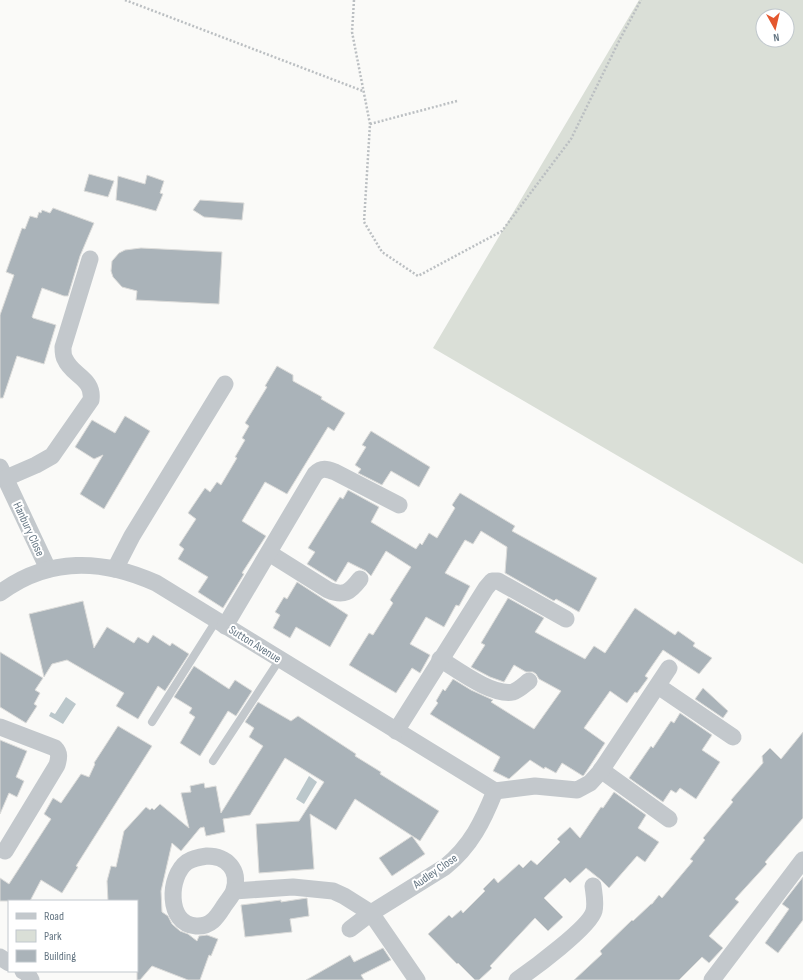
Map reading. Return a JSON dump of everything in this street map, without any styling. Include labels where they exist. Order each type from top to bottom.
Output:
[{"type":"street","points":[[3,472],[36,465],[52,456],[90,400],[92,391],[90,387],[87,382],[68,365],[64,358],[63,347],[90,259]]},
{"type":"street","points":[[115,569],[132,536],[225,384]]},
{"type":"street","points":[[221,623],[269,553],[315,474],[322,469],[335,472],[399,505]]},
{"type":"street","name":"Hanbury Close","points":[[3,472],[48,569]]},
{"type":"street","points":[[269,553],[328,590],[336,593],[341,594],[349,592],[360,579]]},
{"type":"street","name":"Sutton Avenue","points":[[0,593],[7,587],[48,569],[82,564],[97,565],[141,576],[156,583],[495,791]]},
{"type":"street","points":[[396,731],[440,659],[492,581],[498,581],[566,619]]},
{"type":"street","points":[[440,659],[491,689],[512,692],[518,690],[529,681]]},
{"type":"street","points":[[495,791],[534,786],[577,790],[590,784],[601,770],[669,668]]},
{"type":"street","points":[[658,686],[733,737]]},
{"type":"street","points":[[0,727],[55,748],[59,756],[57,765],[5,852]]},
{"type":"street","points":[[601,770],[669,819]]},
{"type":"street","name":"Audley Close","points":[[350,929],[371,913],[445,867],[455,859],[478,830],[495,791]]},
{"type":"street","points":[[712,980],[803,860]]},
{"type":"street","points":[[517,980],[544,962],[592,917],[595,904],[593,886]]},
{"type":"street","points":[[234,891],[293,887],[333,891],[344,896],[371,913],[417,980]]},
{"type":"lane","points":[[152,722],[221,623]]},
{"type":"lane","points":[[213,761],[280,660]]},
{"type":"path","points":[[125,0],[363,91]]},
{"type":"path","points":[[354,0],[352,32],[370,124],[364,222],[382,252],[418,276],[502,231],[571,139],[619,41],[641,0]]},
{"type":"path","points":[[370,124],[457,101]]},
{"type":"green space","points":[[639,0],[803,0],[803,564],[433,348]]},
{"type":"shaded area","points":[[66,697],[76,704],[63,724],[49,716],[51,712],[55,714]]},
{"type":"shaded area","points":[[309,776],[317,782],[304,804],[296,799]]},
{"type":"building","points":[[89,174],[114,181],[108,197],[84,191]]},
{"type":"building","points":[[147,175],[164,181],[160,193],[163,194],[156,211],[116,200],[118,176],[145,184]]},
{"type":"building","points":[[200,200],[244,203],[242,220],[204,217],[193,210]]},
{"type":"building","points":[[53,208],[94,223],[80,256],[68,296],[42,288],[32,317],[56,325],[44,364],[17,356],[3,398],[0,398],[0,315],[14,275],[6,272],[22,228],[25,229],[30,216],[37,218],[39,212],[41,213],[42,210],[50,213]]},
{"type":"building","points":[[141,248],[222,252],[219,304],[136,300],[137,291],[122,287],[113,277],[111,271],[112,261],[119,253],[125,250]]},
{"type":"building","points":[[277,366],[293,375],[293,381],[322,397],[321,399],[345,413],[334,431],[328,427],[287,494],[265,482],[242,521],[266,536],[242,573],[244,574],[223,608],[198,592],[208,577],[178,559],[184,549],[179,545],[196,519],[188,513],[205,488],[210,492],[217,482],[221,485],[237,458],[235,457],[245,440],[242,438],[249,426],[245,423],[267,387],[265,386]]},
{"type":"building","points":[[125,416],[150,431],[104,509],[80,494],[103,455],[94,459],[75,447],[92,420],[115,433]]},
{"type":"building","points":[[371,431],[430,467],[419,487],[391,471],[382,485],[358,473],[361,469],[355,465],[366,447],[362,445]]},
{"type":"building","points":[[348,490],[379,507],[371,522],[416,549],[420,543],[422,545],[429,533],[437,538],[455,508],[452,505],[460,493],[515,526],[512,531],[597,578],[579,612],[556,599],[554,601],[505,573],[507,547],[481,531],[473,544],[465,540],[445,573],[470,586],[459,606],[456,605],[444,627],[426,617],[410,644],[430,655],[420,673],[412,668],[396,693],[349,665],[369,633],[373,635],[393,603],[390,600],[411,567],[386,551],[371,576],[366,571],[348,562],[336,582],[307,564],[315,552],[308,548],[340,497],[343,499]]},
{"type":"building","points":[[297,582],[348,615],[330,647],[296,627],[290,638],[273,628],[280,615],[275,612],[284,597],[287,599]]},
{"type":"building","points":[[508,598],[544,618],[535,632],[585,659],[594,646],[605,653],[635,608],[675,635],[678,631],[695,643],[693,646],[712,658],[699,674],[663,650],[645,676],[648,678],[637,693],[635,692],[627,703],[610,691],[584,728],[605,743],[583,776],[562,763],[556,773],[545,767],[544,769],[530,760],[509,779],[493,771],[500,757],[430,714],[438,703],[436,701],[443,689],[445,691],[453,679],[471,690],[493,700],[491,702],[534,729],[561,691],[539,679],[533,672],[526,672],[514,665],[504,682],[490,677],[471,667],[485,645],[481,643]]},
{"type":"building","points":[[83,601],[94,648],[107,627],[134,643],[138,637],[148,643],[153,635],[170,646],[172,643],[189,654],[165,691],[158,686],[138,719],[116,706],[124,693],[67,660],[52,664],[44,677],[29,614]]},
{"type":"building","points":[[0,652],[43,678],[35,690],[40,693],[34,704],[37,706],[26,723],[0,707]]},
{"type":"building","points":[[194,666],[229,689],[235,680],[252,691],[236,716],[228,711],[200,756],[180,743],[195,717],[189,713],[192,708],[174,697]]},
{"type":"building","points":[[703,688],[728,711],[723,718],[695,699]]},
{"type":"building","points":[[258,702],[291,721],[298,716],[356,754],[355,756],[381,772],[380,774],[439,811],[420,841],[355,799],[336,830],[310,814],[314,869],[259,873],[256,824],[299,821],[324,782],[285,758],[250,815],[223,819],[225,832],[206,836],[204,827],[200,828],[181,851],[172,843],[161,891],[162,912],[168,916],[172,924],[180,931],[188,934],[197,941],[199,936],[207,935],[218,939],[211,956],[209,955],[200,980],[188,980],[152,966],[140,980],[137,980],[138,900],[108,900],[107,881],[111,866],[116,867],[124,831],[146,807],[150,810],[152,808],[154,810],[160,804],[189,828],[181,793],[191,792],[190,786],[204,783],[205,788],[216,786],[221,813],[263,746],[249,737],[254,728],[245,722]]},
{"type":"building","points":[[680,713],[712,735],[702,750],[720,762],[696,799],[680,788],[676,793],[671,790],[663,802],[629,778],[651,746],[653,748],[671,721],[674,723]]},
{"type":"building","points":[[118,726],[152,746],[76,866],[78,867],[62,893],[41,880],[31,900],[0,901],[0,878],[9,884],[51,819],[44,814],[53,798],[61,803],[81,774],[89,777],[95,764],[94,763]]},
{"type":"building","points":[[803,732],[803,818],[765,862],[767,864],[735,899],[739,902],[709,936],[723,948],[709,963],[702,957],[679,980],[574,980],[602,954],[600,951],[632,920],[633,921],[652,904],[659,895],[662,898],[693,861],[690,859],[705,840],[703,838],[733,802],[731,800],[763,763],[762,756],[770,748],[781,759]]},
{"type":"building","points":[[0,740],[27,751],[16,777],[24,781],[17,797],[9,793],[0,814]]},
{"type":"building","points":[[614,792],[646,815],[638,828],[659,842],[645,862],[637,856],[609,888],[586,868],[570,883],[565,878],[544,898],[563,917],[548,931],[535,918],[490,966],[492,968],[479,980],[475,980],[458,963],[457,964],[428,934],[449,915],[452,918],[461,910],[463,913],[485,891],[483,889],[494,878],[498,883],[519,864],[523,868],[531,860],[537,865],[560,842],[557,839],[570,827],[580,838],[601,807],[603,808]]},
{"type":"building","points":[[412,836],[425,854],[392,876],[379,858]]},
{"type":"building","points":[[803,877],[803,920],[778,953],[765,943],[789,909],[782,904]]},
{"type":"building","points":[[307,898],[309,916],[290,919],[292,932],[245,937],[241,905],[281,900],[281,902]]},
{"type":"building","points":[[383,948],[391,960],[361,975],[364,980],[306,980],[350,955],[354,962]]}]
